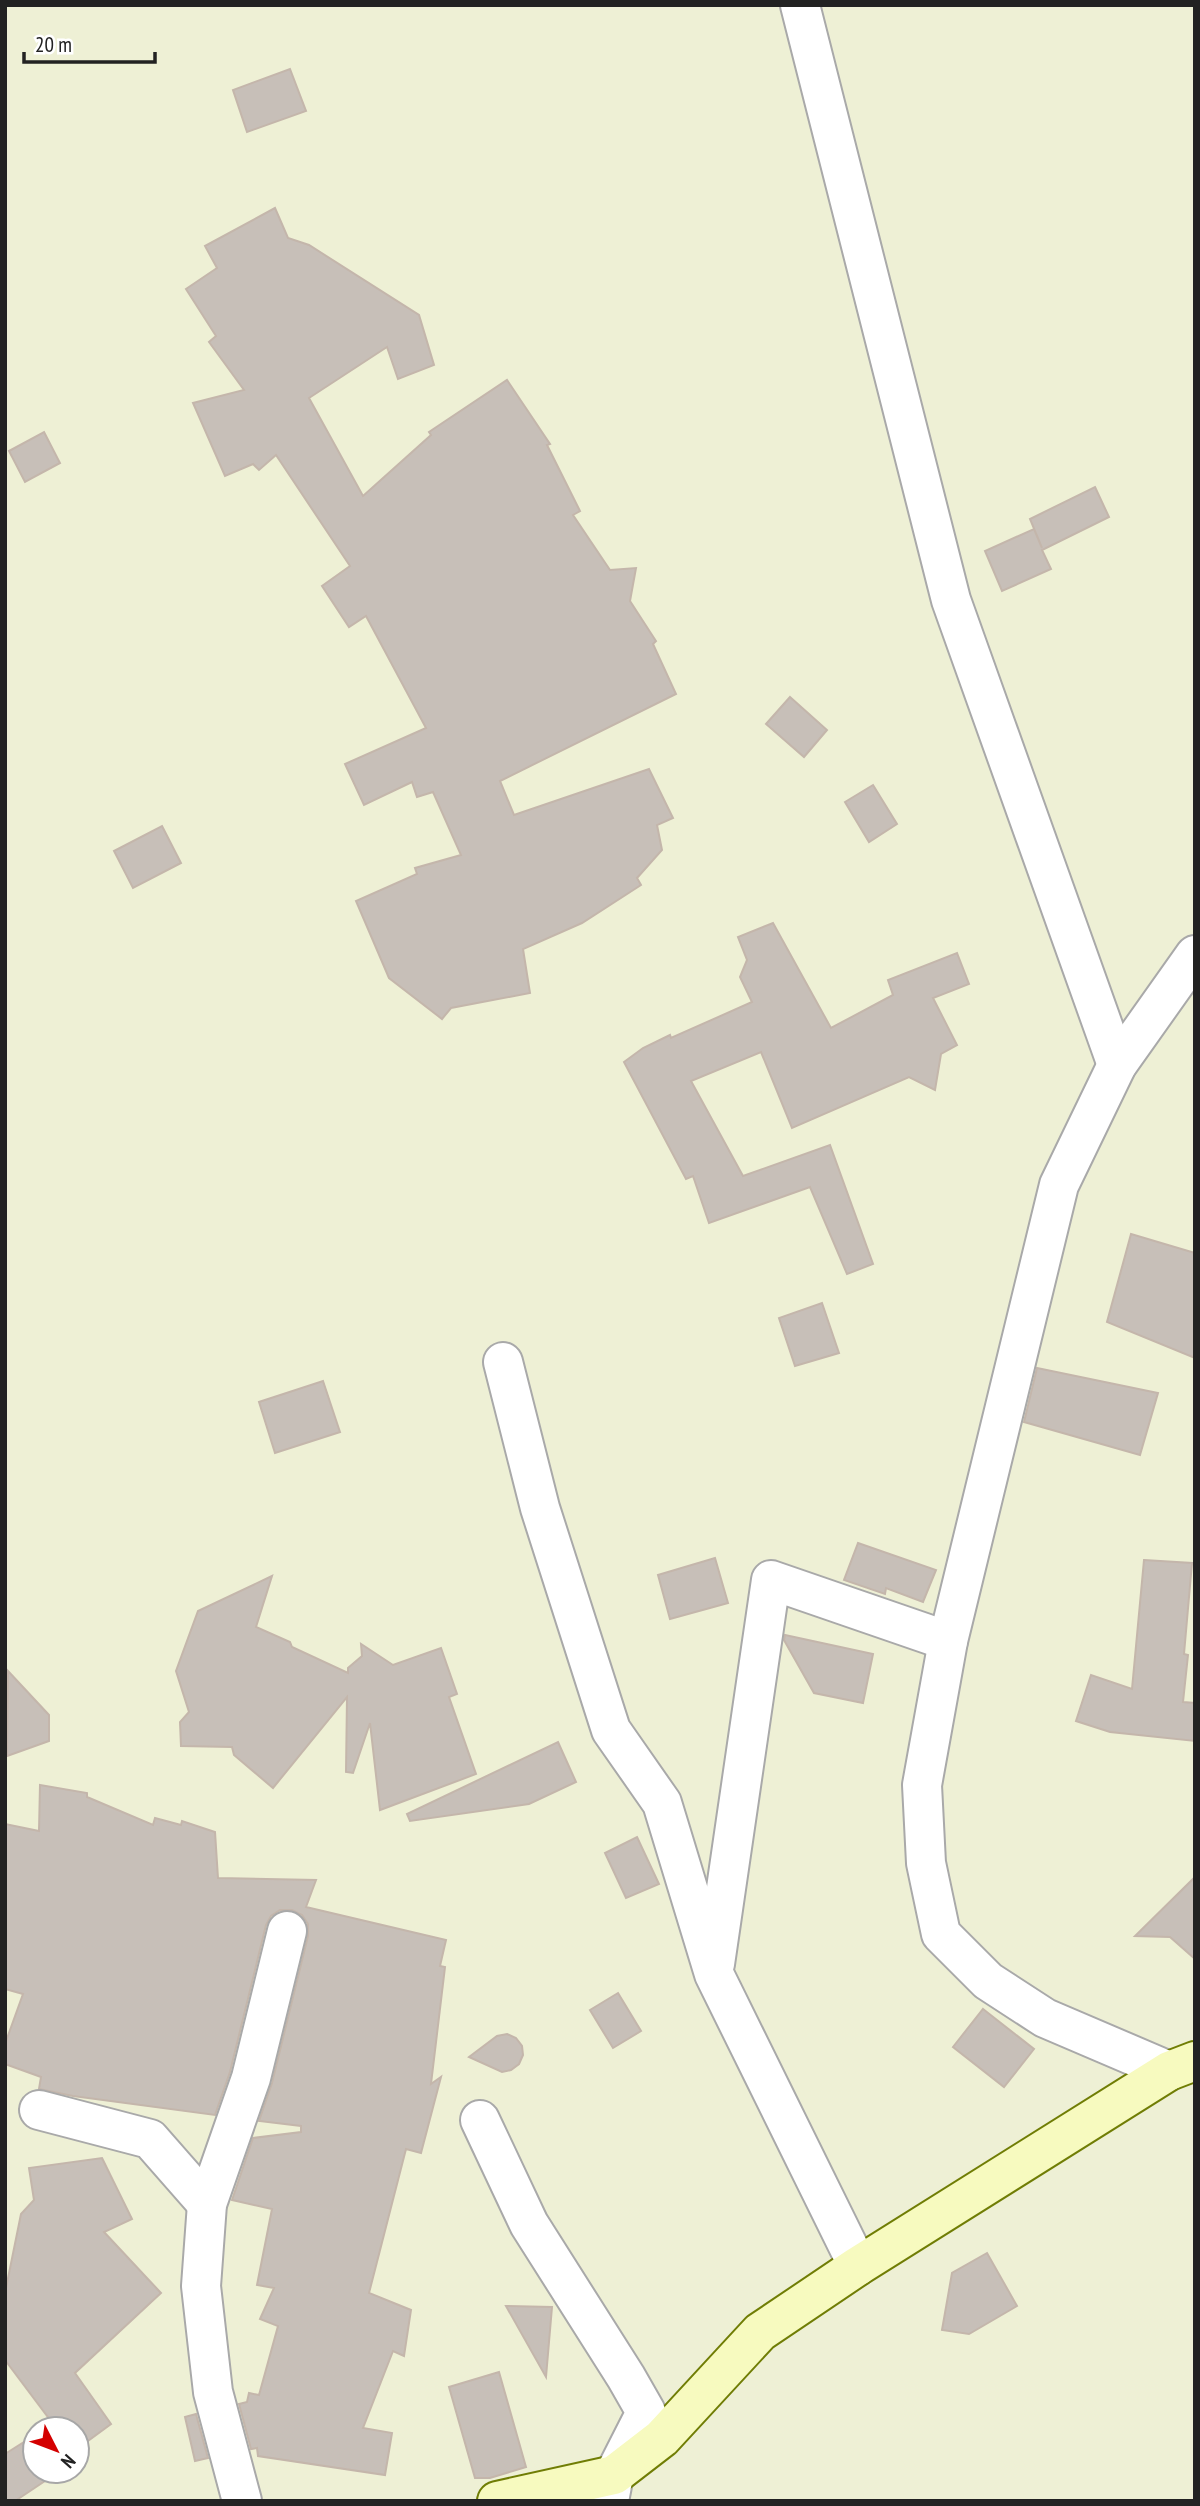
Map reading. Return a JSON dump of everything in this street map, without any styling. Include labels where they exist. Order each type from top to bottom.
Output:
[{"type":"street","points":[[800,5],[951,600],[1117,1065]]},
{"type":"street","points":[[1182,2066],[1045,2018],[988,1980],[941,1934],[926,1863],[922,1786],[948,1641],[1059,1185],[1117,1065],[1195,955]]},
{"type":"street","points":[[503,1362],[540,1508],[611,1730],[662,1803],[713,1974],[858,2266]]},
{"type":"street","points":[[713,1974],[771,1580],[948,1641]]},
{"type":"street","points":[[242,2501],[212,2379],[201,2286],[207,2204],[251,2078],[287,1931]]},
{"type":"street","points":[[497,2501],[612,2488],[760,2332],[858,2266],[1182,2066]]},
{"type":"street","points":[[39,2110],[149,2139],[207,2204]]},
{"type":"street","points":[[480,2120],[529,2224],[646,2412],[612,2488]]},
{"type":"green space","points":[[5,5],[1195,5],[1195,2501],[5,2501]]},
{"type":"building","points":[[290,69],[306,111],[247,132],[233,90]]},
{"type":"building","points":[[275,208],[288,238],[309,245],[419,315],[434,365],[398,379],[387,347],[309,398],[363,496],[431,435],[429,432],[507,380],[550,444],[547,445],[580,511],[573,515],[610,570],[636,568],[630,601],[656,641],[653,644],[676,694],[500,781],[514,815],[649,769],[673,818],[657,825],[662,850],[637,878],[641,885],[582,923],[523,949],[530,993],[451,1008],[442,1019],[389,978],[356,901],[417,874],[415,868],[461,855],[433,792],[417,797],[412,782],[364,805],[345,764],[426,728],[366,616],[349,627],[322,586],[350,566],[276,455],[259,470],[253,464],[225,476],[193,403],[244,390],[209,342],[216,336],[186,289],[217,268],[205,246]]},
{"type":"building","points":[[44,432],[60,463],[25,482],[9,451]]},
{"type":"building","points":[[1095,487],[1109,517],[1042,550],[1051,569],[1002,591],[985,551],[1034,529],[1042,548],[1030,519]]},
{"type":"building","points":[[790,697],[827,730],[804,757],[766,724]]},
{"type":"building","points":[[873,785],[897,824],[869,842],[845,802]]},
{"type":"building","points":[[162,826],[181,863],[133,888],[114,851]]},
{"type":"building","points":[[773,923],[831,1028],[893,995],[888,980],[957,953],[969,984],[933,998],[957,1045],[941,1054],[935,1090],[909,1077],[792,1128],[761,1052],[691,1081],[743,1176],[830,1145],[873,1264],[847,1274],[810,1187],[709,1223],[693,1176],[686,1179],[624,1062],[643,1048],[670,1035],[671,1038],[752,1002],[740,977],[747,960],[738,937]]},
{"type":"building","points":[[1131,1234],[1195,1253],[1195,1358],[1107,1322]]},
{"type":"building","points":[[822,1303],[839,1353],[795,1366],[779,1318]]},
{"type":"building","points":[[1037,1368],[1158,1393],[1140,1455],[1024,1422]]},
{"type":"building","points":[[323,1381],[340,1432],[275,1453],[259,1402]]},
{"type":"building","points":[[858,1543],[936,1570],[923,1602],[886,1588],[885,1594],[844,1580]]},
{"type":"building","points":[[715,1558],[728,1603],[670,1619],[658,1575]]},
{"type":"building","points":[[1144,1560],[1192,1563],[1184,1654],[1188,1655],[1183,1702],[1195,1703],[1195,1741],[1110,1732],[1076,1721],[1091,1675],[1132,1689]]},
{"type":"building","points":[[272,1576],[256,1627],[348,1673],[348,1668],[362,1656],[361,1644],[393,1665],[441,1648],[457,1694],[449,1697],[476,1774],[380,1810],[370,1723],[353,1773],[346,1772],[347,1697],[273,1788],[234,1755],[232,1747],[181,1746],[180,1722],[189,1712],[176,1671],[198,1611]]},
{"type":"building","points":[[785,1635],[873,1654],[863,1703],[814,1693],[784,1640]]},
{"type":"building","points":[[8,1671],[49,1715],[49,1741],[7,1756]]},
{"type":"building","points":[[558,1742],[576,1782],[529,1804],[410,1821],[407,1814]]},
{"type":"building","points":[[40,1785],[87,1793],[87,1797],[153,1825],[155,1818],[181,1825],[182,1821],[215,1832],[218,1878],[316,1880],[306,1907],[446,1940],[440,1966],[445,1967],[431,2084],[441,2077],[421,2153],[406,2149],[369,2293],[411,2310],[404,2356],[393,2351],[363,2428],[392,2433],[385,2475],[258,2456],[257,2448],[251,2449],[239,2404],[247,2402],[249,2393],[259,2395],[278,2326],[260,2319],[274,2288],[257,2285],[272,2209],[232,2200],[253,2138],[301,2132],[301,2126],[259,2121],[272,2083],[308,1936],[308,1924],[302,1915],[292,1910],[280,1910],[271,1916],[266,1925],[230,2072],[215,2115],[39,2089],[41,2077],[5,2064],[5,2044],[23,1994],[5,1989],[5,1824],[39,1831]]},
{"type":"building","points":[[637,1837],[659,1884],[626,1898],[605,1853]]},
{"type":"building","points":[[1195,1877],[1195,1959],[1170,1937],[1135,1936]]},
{"type":"building","points":[[618,1993],[641,2031],[613,2048],[590,2010]]},
{"type":"building","points":[[983,2009],[1034,2049],[1004,2087],[953,2047]]},
{"type":"building","points":[[507,2034],[516,2038],[522,2046],[523,2055],[519,2064],[511,2070],[502,2072],[469,2057],[497,2036]]},
{"type":"building","points":[[102,2158],[132,2219],[104,2232],[161,2293],[75,2373],[111,2424],[91,2439],[91,2415],[46,2415],[5,2360],[5,2293],[21,2214],[34,2200],[29,2168]]},
{"type":"building","points":[[987,2253],[1017,2306],[969,2334],[942,2330],[952,2273]]},
{"type":"building","points":[[506,2306],[552,2307],[546,2377]]},
{"type":"building","points":[[499,2372],[526,2467],[490,2478],[475,2478],[449,2387]]},
{"type":"building","points":[[196,2414],[208,2458],[195,2461],[185,2417]]},
{"type":"building","points":[[21,2444],[21,2485],[39,2485],[15,2501],[5,2501],[5,2454]]}]
